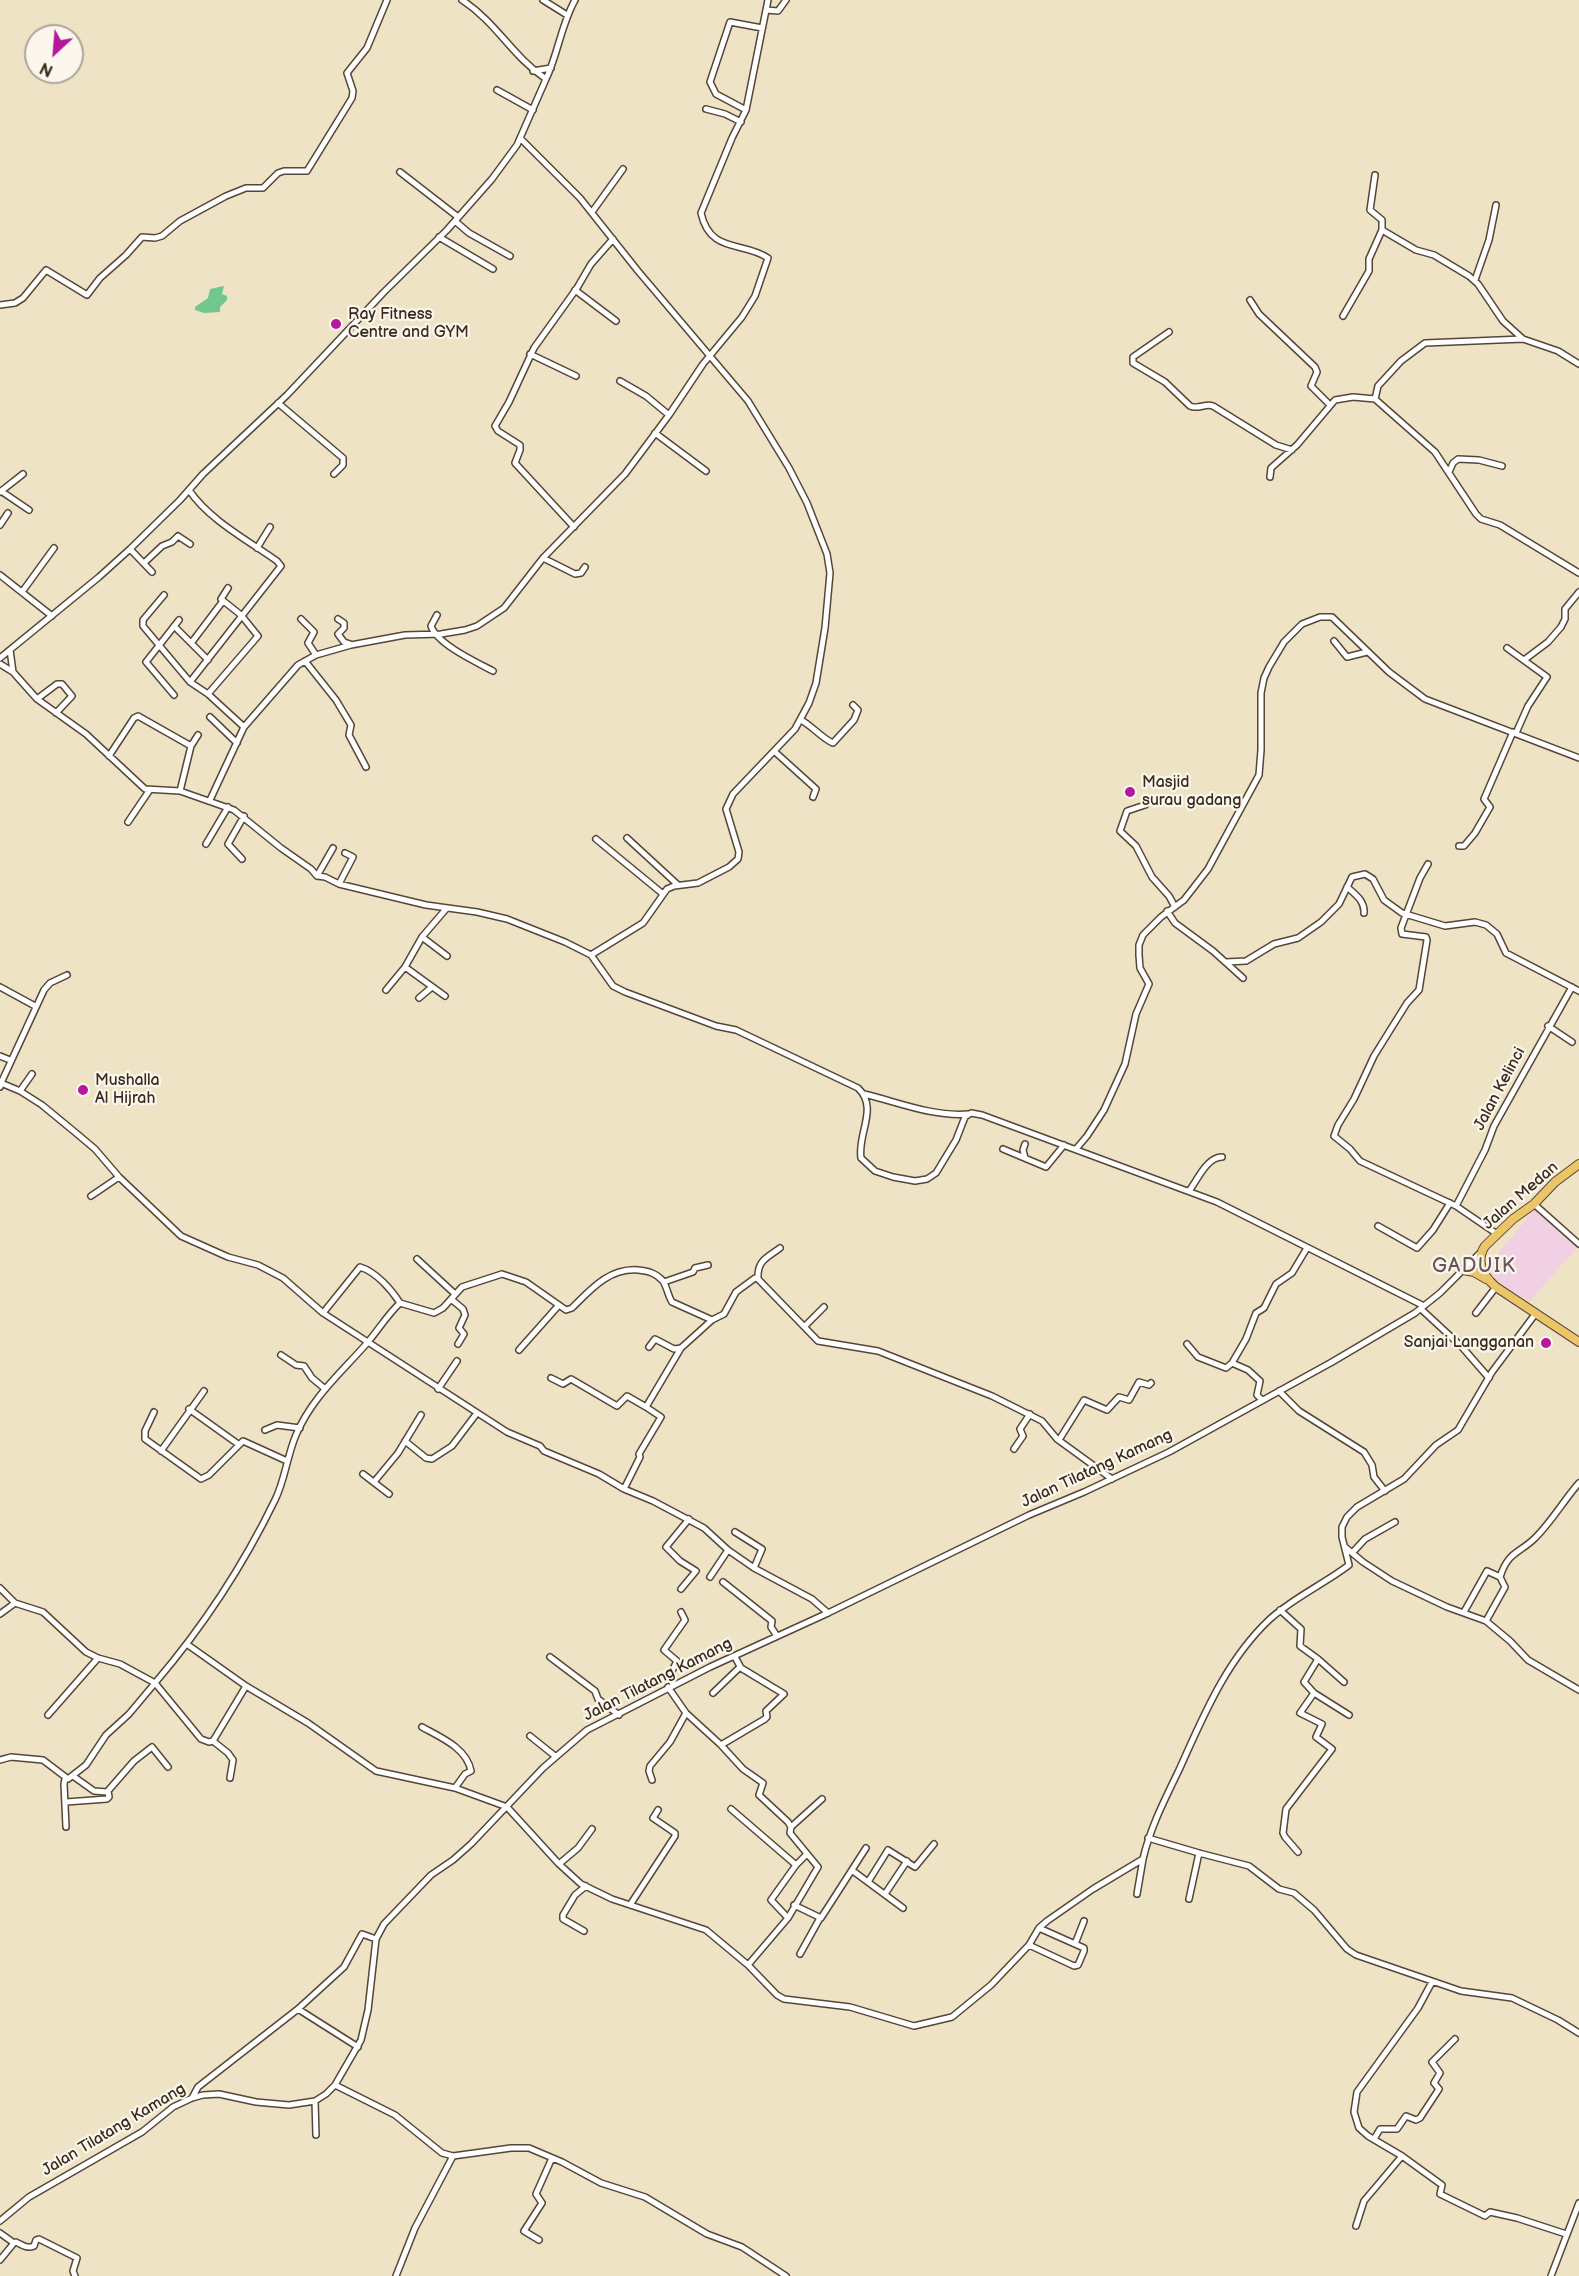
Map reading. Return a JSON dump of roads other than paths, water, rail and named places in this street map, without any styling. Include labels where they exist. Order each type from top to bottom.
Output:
[{"type":"highway","name":"Jalan Medan","points":[[1488,1280],[1481,1268],[1481,1251],[1555,1182],[1579,1164]]},
{"type":"highway","points":[[1463,1270],[1479,1274],[1579,1342]]},
{"type":"street","points":[[0,305],[15,303],[22,298],[46,270],[87,295],[100,278],[142,237],[162,236],[180,221],[200,209],[246,188],[263,188],[278,173],[307,171],[352,98],[353,91],[347,73],[367,48],[387,0]]},
{"type":"street","points":[[462,0],[484,16],[520,59],[546,79]]},
{"type":"street","points":[[543,0],[567,15]]},
{"type":"street","points":[[0,658],[130,549],[203,474],[279,403],[456,219],[498,170],[520,138],[551,68],[567,15],[575,0]]},
{"type":"street","points":[[210,800],[244,727],[286,676],[305,661],[316,655],[351,645],[405,635],[465,630],[477,626],[499,612],[543,558],[625,474],[710,356],[747,310],[768,261],[766,256],[729,246],[716,239],[705,225],[701,213],[746,110],[768,0]]},
{"type":"street","points":[[766,10],[778,11],[786,0]]},
{"type":"street","points":[[746,110],[716,94],[710,82],[730,22],[762,28]]},
{"type":"street","points":[[533,71],[551,68]]},
{"type":"street","points":[[497,90],[533,110]]},
{"type":"street","points":[[706,109],[725,114],[741,122]]},
{"type":"street","points":[[520,138],[562,178],[592,212],[638,271],[748,401],[777,447],[807,503],[827,554],[830,573],[816,683],[801,720],[732,796],[726,809],[740,854],[738,859],[729,867],[698,883],[672,886],[663,894],[643,923],[591,955]]},
{"type":"street","points":[[592,212],[623,168]]},
{"type":"street","points":[[400,172],[456,219],[469,233],[510,256]]},
{"type":"street","points":[[1343,316],[1369,271],[1370,259],[1382,230],[1382,220],[1370,210],[1375,175]]},
{"type":"street","points":[[1475,280],[1489,240],[1496,205]]},
{"type":"street","points":[[1382,230],[1416,250],[1434,255],[1475,280],[1502,318],[1523,339]]},
{"type":"street","points":[[439,237],[493,269]]},
{"type":"street","points":[[574,527],[515,463],[520,445],[495,426],[509,402],[530,354],[591,264],[613,239]]},
{"type":"street","points":[[575,290],[616,321]]},
{"type":"street","points":[[1250,300],[1259,314],[1315,367],[1317,372],[1311,386],[1330,405]]},
{"type":"street","points":[[1168,332],[1133,357],[1132,363],[1165,382],[1191,407],[1214,406],[1276,444],[1292,450]]},
{"type":"street","points":[[1375,399],[1378,386],[1401,361],[1425,343],[1523,339],[1558,351],[1579,364]]},
{"type":"street","points":[[530,354],[576,376]]},
{"type":"street","points":[[620,381],[645,396],[669,415]]},
{"type":"street","points":[[1270,477],[1271,468],[1292,450],[1330,405],[1339,398],[1375,399],[1435,452],[1469,506],[1481,519],[1500,525],[1579,573]]},
{"type":"street","points":[[279,403],[343,458],[343,465],[334,474]]},
{"type":"street","points":[[655,433],[706,471]]},
{"type":"street","points":[[1449,472],[1453,463],[1460,458],[1482,460],[1502,466]]},
{"type":"street","points":[[23,474],[1,491],[29,510]]},
{"type":"street","points":[[189,490],[200,504],[237,535],[278,561],[280,566],[267,586],[241,615],[190,682]]},
{"type":"street","points":[[0,525],[8,513]]},
{"type":"street","points":[[257,548],[270,527]]},
{"type":"street","points":[[144,563],[162,546],[172,542],[178,536],[190,544]]},
{"type":"street","points":[[22,591],[54,548]]},
{"type":"street","points":[[130,549],[152,572]]},
{"type":"street","points":[[543,558],[575,574],[580,573],[585,567]]},
{"type":"street","points":[[0,575],[52,616]]},
{"type":"street","points":[[192,642],[223,601],[221,598],[228,588]]},
{"type":"street","points":[[1524,660],[1561,627],[1565,619],[1565,609],[1579,592]]},
{"type":"street","points":[[164,595],[141,623],[190,682],[208,694],[244,727]]},
{"type":"street","points":[[208,694],[258,636],[241,615],[223,601]]},
{"type":"street","points":[[437,615],[431,626],[436,634],[451,647],[493,671]]},
{"type":"street","points":[[1076,1149],[1095,1124],[1110,1098],[1125,1064],[1136,1014],[1149,984],[1140,969],[1139,945],[1148,929],[1167,911],[1184,900],[1211,864],[1255,783],[1261,750],[1263,684],[1269,667],[1284,642],[1302,624],[1320,617],[1332,617],[1389,672],[1425,699],[1579,758]]},
{"type":"street","points":[[301,619],[314,632],[308,643],[316,655]]},
{"type":"street","points":[[338,619],[344,623],[344,627],[338,634],[339,637],[351,645]]},
{"type":"street","points":[[174,695],[146,663],[179,620]]},
{"type":"street","points":[[174,626],[208,660]]},
{"type":"street","points":[[1334,641],[1347,657],[1367,652]]},
{"type":"street","points":[[1459,846],[1464,846],[1470,840],[1490,807],[1484,799],[1514,733],[1546,677],[1507,648]]},
{"type":"street","points":[[10,650],[13,672]]},
{"type":"street","points":[[305,661],[336,700],[351,724],[348,735],[366,767]]},
{"type":"street","points":[[0,664],[13,672],[37,699],[80,729],[142,787],[149,790],[180,791],[228,807],[244,816],[317,876],[339,884],[446,909],[477,912],[507,919],[591,955],[606,979],[619,989],[713,1025],[736,1030],[858,1088],[867,1101],[860,1143],[861,1158],[876,1171],[915,1181],[927,1179],[936,1173],[956,1140],[963,1119],[970,1113]]},
{"type":"street","points":[[37,699],[57,684],[62,684],[72,696],[56,714]]},
{"type":"street","points":[[801,720],[814,727],[832,743],[854,720],[858,710],[853,705]]},
{"type":"street","points":[[109,756],[134,718],[138,716],[191,746]]},
{"type":"street","points":[[210,717],[237,742]]},
{"type":"street","points":[[180,791],[191,746],[198,735]]},
{"type":"street","points":[[774,751],[816,789],[813,797]]},
{"type":"street","points":[[128,822],[149,790]]},
{"type":"street","points":[[1145,806],[1128,810],[1120,828],[1122,834],[1135,843],[1152,877],[1169,896],[1175,907]]},
{"type":"street","points":[[206,844],[228,807]]},
{"type":"street","points":[[242,859],[228,844],[244,816]]},
{"type":"street","points":[[627,838],[678,885]]},
{"type":"street","points":[[596,839],[663,894]]},
{"type":"street","points":[[317,876],[333,848]]},
{"type":"street","points":[[339,884],[352,857],[345,853]]},
{"type":"street","points":[[1428,864],[1401,924],[1402,934],[1426,937],[1427,940],[1419,990],[1407,1004],[1374,1056],[1334,1136],[1360,1161],[1453,1204],[1497,1234]]},
{"type":"street","points":[[1226,962],[1246,961],[1274,944],[1298,938],[1334,909],[1355,875],[1368,875],[1373,879],[1384,900],[1406,914],[1445,926],[1475,922],[1486,925],[1497,934],[1506,953],[1579,991]]},
{"type":"street","points":[[1347,887],[1360,898],[1364,906],[1364,913]]},
{"type":"street","points":[[386,990],[405,967],[422,937],[446,909]]},
{"type":"street","points":[[1167,911],[1175,923],[1244,978]]},
{"type":"street","points":[[422,937],[447,956]]},
{"type":"street","points":[[405,967],[445,996]]},
{"type":"street","points":[[67,975],[47,986],[35,1006],[1,1085],[20,1091],[50,1111],[95,1149],[119,1177],[181,1236],[218,1253],[258,1264],[279,1275],[323,1313],[507,1432],[540,1446],[544,1452],[599,1474],[624,1489],[689,1519],[707,1530],[728,1550],[754,1568],[812,1599],[828,1613]]},
{"type":"street","points":[[0,987],[35,1006]]},
{"type":"street","points":[[419,998],[432,987]]},
{"type":"street","name":"Jalan Kelinci","points":[[1378,1226],[1417,1248],[1433,1230],[1453,1204],[1485,1150],[1494,1126],[1548,1026],[1572,987]]},
{"type":"street","points":[[1548,1026],[1572,1042]]},
{"type":"street","points":[[0,1056],[10,1060]]},
{"type":"street","points":[[20,1091],[32,1074]]},
{"type":"street","points":[[864,1094],[914,1108],[954,1115],[970,1113],[986,1116],[1225,1205],[1422,1307],[1489,1378]]},
{"type":"street","points":[[1025,1144],[1023,1150],[1025,1158]]},
{"type":"street","points":[[1003,1149],[1047,1167],[1064,1145]]},
{"type":"street","points":[[1189,1191],[1210,1161],[1216,1157],[1222,1157]]},
{"type":"street","points":[[91,1196],[119,1177]]},
{"type":"street","points":[[1534,1204],[1579,1244]]},
{"type":"street","points":[[780,1248],[760,1263],[758,1279],[805,1326],[810,1334],[823,1343],[847,1344],[883,1353],[992,1396],[1042,1421],[1059,1440],[1112,1479]]},
{"type":"street","points":[[1187,1344],[1198,1357],[1221,1368],[1226,1368],[1232,1363],[1246,1339],[1256,1313],[1264,1308],[1276,1284],[1292,1273],[1307,1248]]},
{"type":"street","name":"Jalan Tilatang Kamang","points":[[1,2221],[4,2216],[29,2197],[142,2132],[173,2107],[192,2098],[219,2094],[256,2102],[289,2105],[315,2101],[326,2094],[335,2085],[358,2047],[365,2029],[376,1939],[384,1924],[424,1882],[471,1844],[555,1756],[587,1730],[619,1715],[641,1700],[828,1613],[1029,1515],[1169,1452],[1422,1307],[1481,1251]]},
{"type":"street","points":[[417,1260],[463,1309],[465,1315],[459,1328],[464,1334],[458,1344]]},
{"type":"street","points":[[664,1282],[693,1272],[695,1268],[708,1265]]},
{"type":"street","points":[[323,1313],[360,1267],[366,1269],[389,1288],[400,1303],[434,1313],[443,1308],[462,1287],[502,1274],[526,1282],[566,1310],[572,1308],[597,1283],[624,1270],[646,1271],[664,1282],[672,1302],[711,1320]]},
{"type":"street","points":[[646,1407],[653,1391],[681,1348],[711,1320],[724,1314],[734,1295],[748,1282],[758,1279]]},
{"type":"street","points":[[1476,1313],[1496,1287]]},
{"type":"street","points":[[65,1779],[73,1776],[86,1765],[106,1735],[129,1714],[188,1645],[237,1570],[277,1498],[286,1461],[300,1428],[324,1388],[368,1342],[400,1303]]},
{"type":"street","points":[[519,1350],[559,1305]]},
{"type":"street","points":[[805,1326],[824,1307]]},
{"type":"street","points":[[1137,1894],[1149,1838],[1219,1687],[1238,1655],[1280,1610],[1328,1581],[1349,1565],[1342,1527],[1347,1517],[1357,1507],[1404,1479],[1436,1445],[1458,1430],[1489,1378],[1536,1313]]},
{"type":"street","points":[[649,1347],[655,1339],[674,1349],[681,1348]]},
{"type":"street","points":[[281,1355],[296,1365],[304,1366],[312,1378],[324,1388]]},
{"type":"street","points":[[438,1389],[457,1361]]},
{"type":"street","points":[[1232,1363],[1248,1370],[1260,1381],[1257,1395],[1262,1400]]},
{"type":"street","points":[[551,1378],[562,1384],[571,1379],[617,1406],[627,1396],[662,1416],[639,1454],[624,1489]]},
{"type":"street","points":[[1059,1440],[1084,1400],[1107,1410],[1119,1397],[1130,1400],[1139,1382],[1149,1385],[1151,1383]]},
{"type":"street","points":[[161,1451],[204,1391]]},
{"type":"street","points":[[1279,1391],[1299,1411],[1364,1452],[1372,1465],[1374,1478],[1385,1491]]},
{"type":"street","points":[[189,1409],[238,1444]]},
{"type":"street","points":[[154,1412],[144,1436],[145,1439],[201,1479],[205,1479],[243,1441],[286,1461]]},
{"type":"street","points":[[405,1441],[426,1458],[432,1459],[452,1446],[477,1413]]},
{"type":"street","points":[[1014,1449],[1023,1436],[1020,1429],[1029,1414]]},
{"type":"street","points":[[374,1482],[398,1453],[421,1415]]},
{"type":"street","points":[[265,1430],[277,1425],[300,1428]]},
{"type":"street","points":[[363,1474],[389,1494]]},
{"type":"street","points":[[1500,1577],[1502,1569],[1513,1553],[1536,1537],[1579,1483]]},
{"type":"street","points":[[681,1589],[696,1571],[680,1561],[666,1547],[689,1519]]},
{"type":"street","points":[[1353,1552],[1365,1539],[1395,1521]]},
{"type":"street","points":[[735,1532],[762,1549],[754,1568]]},
{"type":"street","points":[[1344,1546],[1392,1581],[1447,1607],[1486,1621],[1528,1660],[1579,1690]]},
{"type":"street","points":[[710,1576],[728,1550]]},
{"type":"street","points":[[1464,1612],[1487,1571],[1500,1577],[1505,1587],[1486,1621]]},
{"type":"street","points":[[723,1582],[772,1621],[771,1627],[777,1636]]},
{"type":"street","points":[[0,1588],[15,1603],[40,1610],[80,1647],[98,1658],[120,1664],[155,1683],[201,1738],[209,1743],[213,1741],[246,1686]]},
{"type":"street","points":[[0,1614],[15,1603]]},
{"type":"street","points":[[1280,1610],[1301,1629],[1300,1646],[1344,1682]]},
{"type":"street","points":[[681,1612],[686,1620],[664,1650],[677,1661],[670,1674],[671,1686],[686,1713],[743,1769],[763,1783],[759,1795],[791,1827]]},
{"type":"street","points":[[188,1645],[246,1686],[308,1723],[376,1771],[455,1788],[507,1807],[559,1864],[586,1886],[630,1905],[706,1930],[784,1999],[850,2007],[914,2026],[955,2015],[992,1985],[1029,1946],[1040,1928],[1093,1889],[1143,1859]]},
{"type":"street","points":[[550,1657],[595,1691],[598,1699],[619,1715]]},
{"type":"street","points":[[721,1745],[765,1719],[766,1712],[784,1694],[740,1667],[735,1657]]},
{"type":"street","points":[[48,1715],[98,1658]]},
{"type":"street","points":[[1318,1659],[1304,1682],[1314,1693],[1349,1715]]},
{"type":"street","points":[[713,1693],[740,1667]]},
{"type":"street","points":[[1298,1852],[1283,1833],[1286,1809],[1332,1749],[1316,1737],[1322,1724],[1300,1713],[1314,1693]]},
{"type":"street","points":[[652,1780],[650,1766],[670,1742],[686,1713]]},
{"type":"street","points":[[422,1727],[456,1747],[468,1760],[471,1771],[465,1774],[455,1788]]},
{"type":"street","points":[[530,1736],[555,1756]]},
{"type":"street","points":[[213,1741],[233,1760],[230,1778]]},
{"type":"street","points":[[73,1776],[94,1791],[108,1791],[134,1761],[150,1748],[153,1748],[168,1767]]},
{"type":"street","points":[[0,1760],[11,1757],[43,1760],[51,1764],[65,1779],[66,1827]]},
{"type":"street","points":[[66,1802],[107,1799],[110,1797],[108,1791]]},
{"type":"street","points":[[748,1965],[788,1918],[818,1869],[789,1831],[822,1799]]},
{"type":"street","points":[[731,1809],[796,1865]]},
{"type":"street","points":[[630,1905],[675,1836],[675,1833],[653,1818],[658,1810]]},
{"type":"street","points":[[559,1864],[578,1848],[592,1829]]},
{"type":"street","points":[[1149,1838],[1198,1854],[1249,1866],[1279,1890],[1294,1893],[1314,1910],[1352,1953],[1461,1991],[1512,1998],[1579,2033]]},
{"type":"street","points":[[868,1881],[888,1850],[912,1866],[916,1866],[934,1844]]},
{"type":"street","points":[[800,1954],[820,1918],[854,1871],[866,1848]]},
{"type":"street","points":[[788,1918],[771,1900],[796,1865],[807,1854]]},
{"type":"street","points":[[1189,1899],[1198,1854]]},
{"type":"street","points":[[885,1894],[907,1861]]},
{"type":"street","points":[[854,1871],[903,1908]]},
{"type":"street","points":[[584,1931],[563,1919],[563,1915],[575,1895],[586,1886]]},
{"type":"street","points":[[794,1905],[820,1918]]},
{"type":"street","points":[[1075,1944],[1084,1922]]},
{"type":"street","points":[[1029,1946],[1074,1966],[1078,1965],[1084,1948],[1040,1928]]},
{"type":"street","points":[[192,2098],[198,2087],[298,2008],[347,1964],[362,1934],[365,1933],[376,1939]]},
{"type":"street","points":[[1432,1982],[1418,2008],[1357,2092],[1354,2112],[1356,2123],[1368,2136],[1402,2156],[1442,2185],[1440,2194],[1485,2216],[1490,2212],[1566,2234]]},
{"type":"street","points":[[298,2008],[358,2047]]},
{"type":"street","points":[[1374,2139],[1380,2129],[1398,2129],[1406,2116],[1416,2120],[1420,2118],[1439,2089],[1434,2083],[1440,2073],[1432,2062],[1455,2039]]},
{"type":"street","points":[[335,2085],[391,2112],[442,2153],[453,2156],[518,2147],[529,2148],[601,2182],[645,2197],[707,2234],[742,2247],[786,2276]]},
{"type":"street","points":[[315,2101],[316,2135]]},
{"type":"street","points":[[396,2276],[415,2228],[453,2156]]},
{"type":"street","points":[[1356,2226],[1364,2201],[1402,2156]]},
{"type":"street","points":[[539,2240],[524,2231],[542,2203],[535,2196],[552,2158]]},
{"type":"street","points":[[1551,2276],[1578,2206]]},
{"type":"street","points":[[1,2221],[3,2225],[0,2232],[14,2243],[17,2242],[23,2247],[31,2247],[39,2239],[77,2258],[73,2271],[75,2276]]},
{"type":"street","points":[[0,2260],[14,2243]]},
{"type":"place","name":"Ray Fitness Centre and GYM","points":[[336,324]]},
{"type":"place","name":"Masjid surau gadang","points":[[1130,792]]},
{"type":"place","name":"Mushalla Al Hijrah","points":[[83,1090]]},
{"type":"place","name":"Sanjai Langganan","points":[[1546,1343]]},
{"type":"district","name":"GADUIK","points":[[1474,1267]]}]
